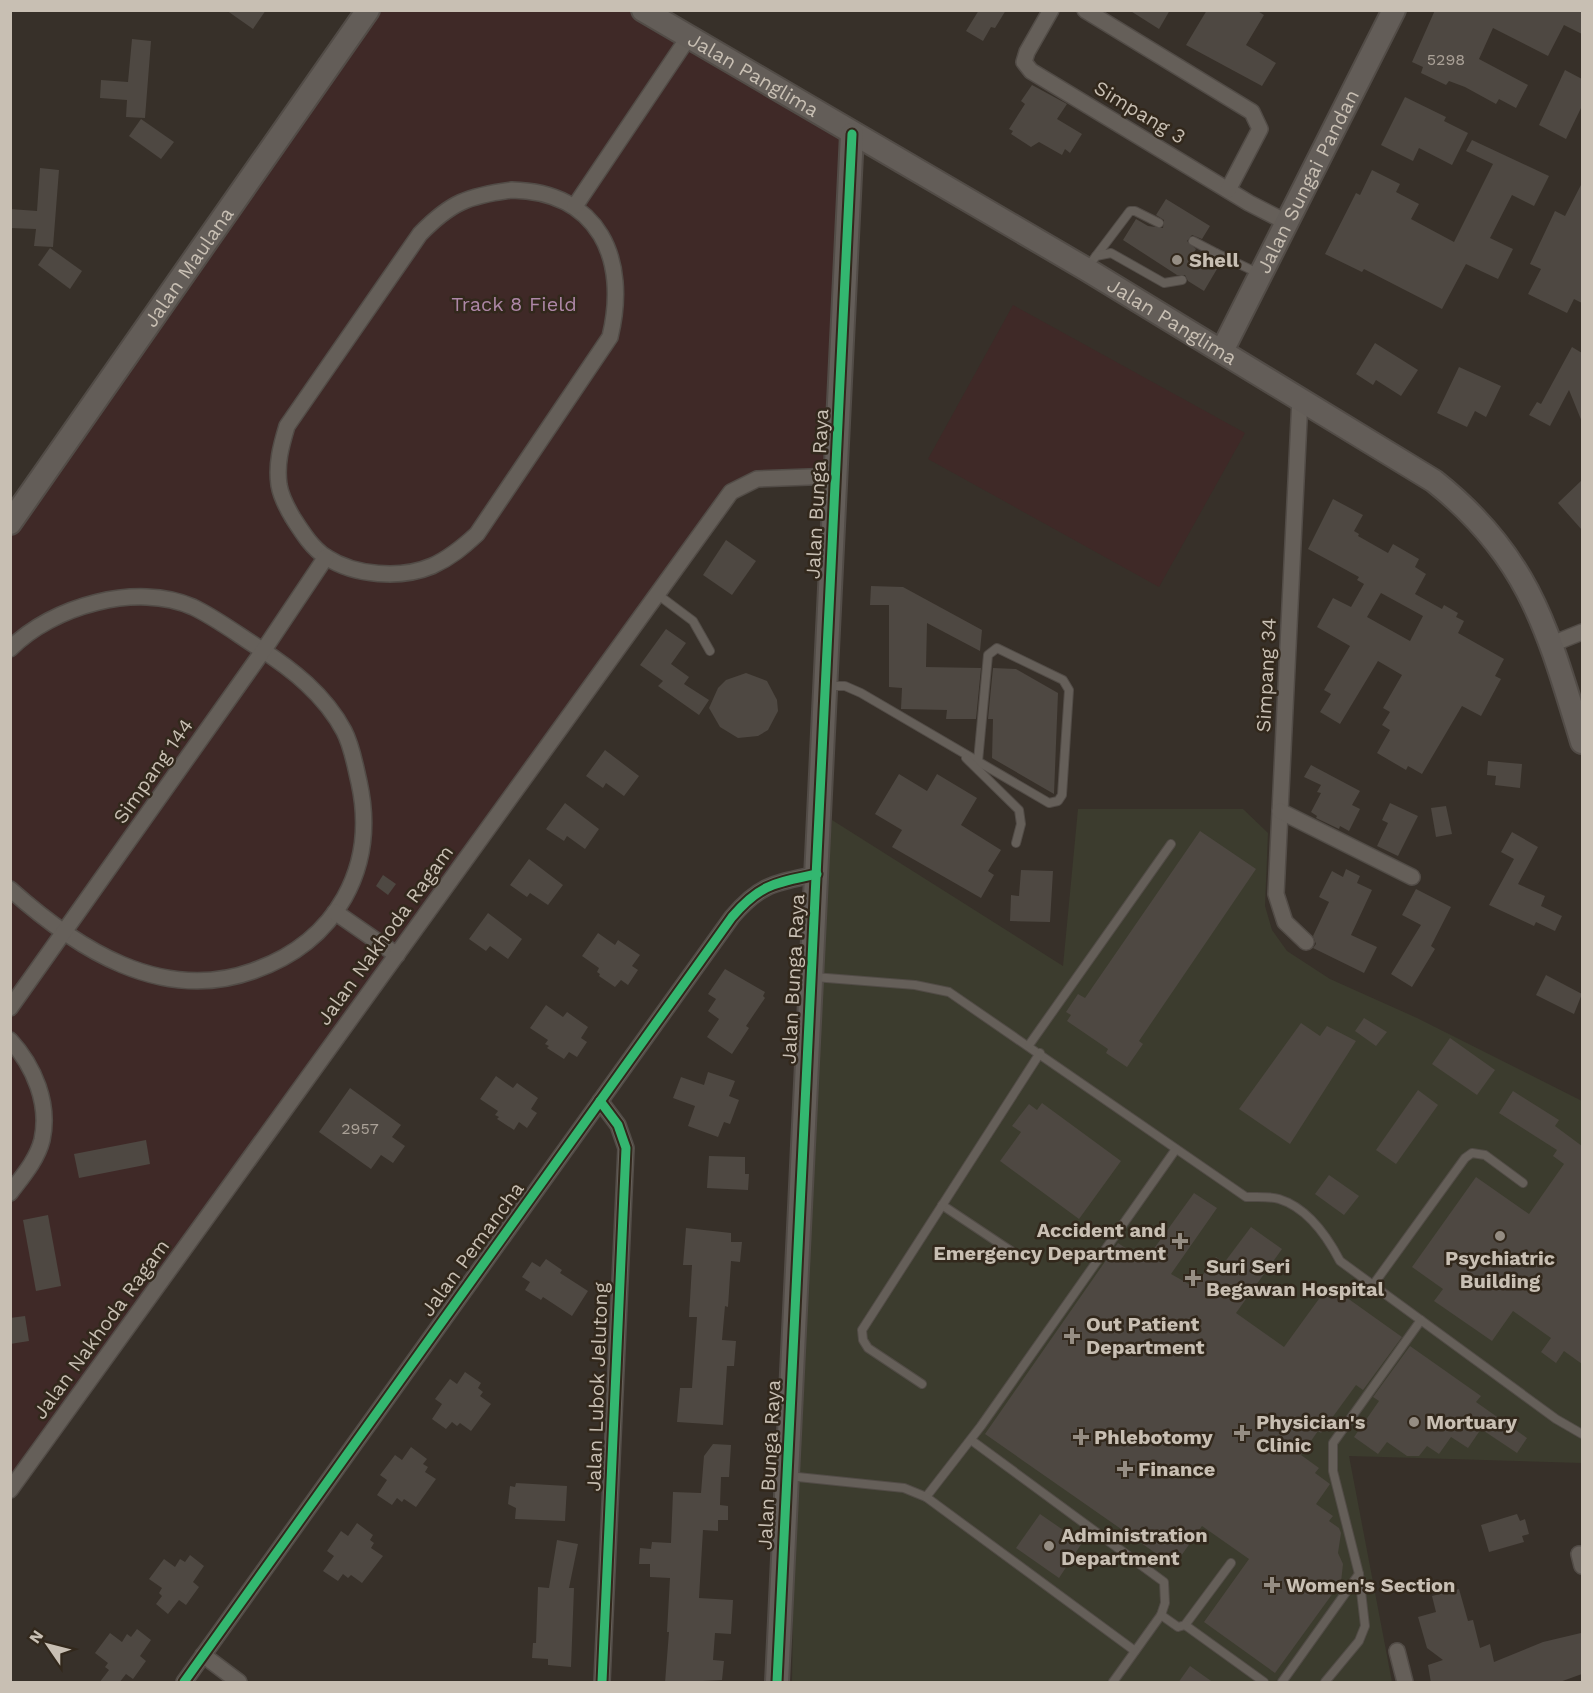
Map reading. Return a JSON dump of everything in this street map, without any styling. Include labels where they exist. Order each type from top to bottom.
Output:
[{"type":"street","name":"Jalan Maulana","points":[[10,523],[368,10]]},
{"type":"street","name":"Jalan Panglima","points":[[643,10],[667,17],[688,38],[852,134],[1091,262],[1222,351],[1418,470],[1455,498],[1496,541],[1517,569],[1534,600],[1552,644],[1582,742]]},
{"type":"street","name":"Simpang 3","points":[[1051,10],[1027,52],[1024,62],[1031,71],[1228,190],[1288,223]]},
{"type":"street","points":[[1085,10],[1252,112],[1260,129],[1228,190]]},
{"type":"street","name":"Jalan Sungai Pandan","points":[[1222,351],[1394,10]]},
{"type":"street","points":[[575,206],[688,38]]},
{"type":"street","name":"Jalan Bunga Raya","points":[[777,1683],[852,134]]},
{"type":"street","points":[[512,190],[535,191],[575,206],[592,223],[605,243],[612,266],[616,288],[616,315],[610,337],[477,534],[455,554],[431,567],[406,573],[387,575],[367,571],[326,557],[309,541],[283,500],[278,472],[281,444],[297,409],[420,234],[440,214],[458,202],[476,195],[512,190]]},
{"type":"street","name":"Simpang 34","points":[[1300,399],[1276,894],[1285,922],[1306,942]]},
{"type":"street","name":"Jalan Nakhoda Ragam","points":[[10,1490],[725,499],[736,488],[764,478],[836,476]]},
{"type":"street","name":"Simpang 144","points":[[10,1008],[263,651],[326,557]]},
{"type":"street","points":[[10,649],[35,628],[67,611],[102,602],[139,599],[191,606],[292,671],[319,696],[344,731],[351,748],[363,798],[365,828],[354,879],[323,928],[280,959],[240,976],[176,980],[140,973],[120,966],[65,932],[10,889]]},
{"type":"street","points":[[1552,644],[1582,632]]},
{"type":"street","points":[[1280,811],[1412,877]]},
{"type":"street","name":"Jalan Pemancha","points":[[184,1683],[699,962],[750,896],[769,885],[817,874]]},
{"type":"street","points":[[335,912],[397,955]]},
{"type":"street","points":[[10,1040],[30,1067],[38,1085],[43,1124],[36,1155],[10,1193]]},
{"type":"street","name":"Jalan Lubok Jelutong","points":[[600,1101],[618,1125],[626,1148],[602,1683]]},
{"type":"street","points":[[1397,1651],[1405,1683]]},
{"type":"street","points":[[203,1655],[239,1683]]},
{"type":"lane","points":[[1091,262],[1130,211],[1135,211],[1159,223]]},
{"type":"lane","points":[[1193,241],[1261,275]]},
{"type":"lane","points":[[1206,261],[1216,253]]},
{"type":"lane","points":[[1091,262],[1111,254],[1164,283],[1182,280]]},
{"type":"lane","points":[[657,594],[693,621],[710,651]]},
{"type":"lane","points":[[827,686],[845,686],[861,693],[1049,803],[1058,801],[1062,795],[1069,690],[1063,680],[998,648],[991,650],[988,655],[978,761]]},
{"type":"lane","points":[[957,749],[1019,810],[1021,824],[1016,843]]},
{"type":"lane","points":[[1029,1045],[1171,844]]},
{"type":"lane","points":[[810,976],[915,985],[949,992],[1029,1045],[1246,1197],[1277,1198],[1290,1204],[1327,1236],[1340,1261],[1556,1419],[1582,1434]]},
{"type":"lane","points":[[922,1384],[868,1348],[863,1340],[862,1330],[1040,1053]]},
{"type":"lane","points":[[926,1497],[971,1440],[1176,1149]]},
{"type":"lane","points":[[1373,1285],[1465,1158],[1472,1153],[1485,1155],[1523,1183]]},
{"type":"lane","points":[[942,1205],[1014,1253]]},
{"type":"lane","points":[[1325,1683],[1359,1641],[1365,1626],[1359,1574],[1333,1471],[1333,1443],[1421,1320]]},
{"type":"lane","points":[[971,1440],[1164,1582],[1165,1603],[1161,1615],[1113,1683]]},
{"type":"lane","points":[[787,1476],[904,1488],[926,1497],[1135,1651]]},
{"type":"lane","points":[[1161,1615],[1178,1627],[1185,1625],[1231,1563]]},
{"type":"lane","points":[[1282,1683],[1359,1574]]},
{"type":"lane","points":[[1185,1625],[1263,1683]]},
{"type":"shaded area","name":"Suri Seri Begawan Hospital","points":[[1078,809],[1243,809],[1268,833],[1265,906],[1272,930],[1287,951],[1330,979],[1417,1018],[1582,1101],[1582,1463],[1349,1456],[1392,1682],[792,1682],[795,1478],[826,883],[832,820],[1063,966]]},
{"type":"green space","name":"Track 8 Field","points":[[367,11],[643,11],[852,134],[836,476],[743,484],[11,1489],[11,523]]},
{"type":"green space","points":[[1013,305],[1245,433],[1159,587],[928,459]]},
{"type":"building","points":[[226,10],[266,10],[253,29]]},
{"type":"building","points":[[979,10],[1006,10],[995,28],[991,27],[983,41],[966,31]]},
{"type":"building","points":[[1129,10],[1170,10],[1159,29]]},
{"type":"building","points":[[1207,10],[1256,10],[1264,15],[1246,45],[1276,63],[1262,86],[1186,45]]},
{"type":"building","points":[[1435,10],[1582,10],[1582,34],[1564,25],[1548,56],[1493,28],[1479,59],[1528,85],[1516,108],[1499,99],[1496,104],[1465,87],[1449,81],[1446,85],[1421,73],[1423,67],[1412,62]]},
{"type":"building","points":[[132,39],[151,41],[145,118],[126,117],[127,100],[100,98],[101,80],[128,82]]},
{"type":"building","points":[[1565,70],[1582,79],[1582,106],[1566,139],[1539,125]]},
{"type":"building","points":[[1032,85],[1067,104],[1057,119],[1082,134],[1070,153],[1065,149],[1062,155],[1039,142],[1031,147],[1011,134],[1013,131],[1009,129],[1025,104],[1021,101]]},
{"type":"building","points":[[1405,97],[1446,117],[1444,121],[1468,133],[1452,165],[1419,148],[1413,161],[1381,145]]},
{"type":"building","points":[[141,119],[174,142],[161,159],[129,136]]},
{"type":"building","points":[[1472,140],[1549,176],[1534,206],[1512,195],[1490,238],[1513,249],[1498,279],[1466,264],[1442,309],[1364,269],[1362,272],[1325,254],[1356,193],[1360,195],[1372,170],[1400,184],[1396,192],[1419,204],[1411,219],[1454,242],[1493,164],[1466,151]]},
{"type":"building","points":[[40,168],[59,170],[53,247],[34,246],[36,229],[10,228],[10,209],[37,211]]},
{"type":"building","points":[[1582,183],[1582,303],[1574,299],[1567,313],[1528,294],[1541,269],[1530,264],[1555,211],[1565,216]]},
{"type":"building","name":"Shell","points":[[1166,199],[1210,226],[1202,239],[1192,235],[1187,241],[1196,249],[1193,254],[1200,259],[1202,265],[1210,265],[1217,269],[1204,291],[1188,281],[1185,275],[1177,275],[1123,240],[1136,219],[1148,226],[1163,228],[1164,220],[1156,215]]},
{"type":"building","points":[[50,248],[82,271],[70,289],[38,265]]},
{"type":"building","points":[[1375,343],[1418,370],[1401,396],[1376,380],[1373,385],[1356,374]]},
{"type":"building","points":[[1572,347],[1582,353],[1582,422],[1569,390],[1550,426],[1529,415],[1537,402],[1541,404]]},
{"type":"building","points":[[1459,367],[1501,386],[1486,417],[1475,411],[1467,427],[1437,413]]},
{"type":"building","points":[[1582,480],[1582,530],[1558,503]]},
{"type":"building","points":[[1333,499],[1363,515],[1354,531],[1359,534],[1358,536],[1388,553],[1393,544],[1419,559],[1415,567],[1426,574],[1415,594],[1442,609],[1444,605],[1458,613],[1456,617],[1464,621],[1458,633],[1504,659],[1495,676],[1501,679],[1481,716],[1462,706],[1422,774],[1408,766],[1406,770],[1377,753],[1390,730],[1382,725],[1390,712],[1383,708],[1402,675],[1378,661],[1340,724],[1320,712],[1331,694],[1324,690],[1350,646],[1317,627],[1333,598],[1351,607],[1364,584],[1357,580],[1359,577],[1308,549]],"holes":[[[1381,593],[1423,616],[1410,641],[1367,617]]]},
{"type":"building","points":[[726,540],[756,561],[732,595],[703,575]]},
{"type":"building","points":[[871,586],[903,587],[982,630],[980,651],[927,623],[926,667],[981,668],[976,719],[946,719],[947,710],[901,709],[902,688],[889,687],[889,605],[870,605]]},
{"type":"building","points":[[666,629],[686,643],[671,664],[689,677],[684,684],[709,700],[699,715],[658,686],[663,681],[640,665]]},
{"type":"building","points":[[993,668],[1016,669],[1058,693],[1054,794],[992,758],[993,719],[988,719]]},
{"type":"building","points":[[746,673],[767,681],[777,700],[778,711],[768,730],[758,736],[738,738],[720,727],[709,708],[718,688],[726,680]]},
{"type":"building","points":[[605,750],[639,776],[624,796],[606,783],[603,788],[586,776]]},
{"type":"building","points":[[1488,761],[1522,764],[1520,788],[1495,785],[1496,776],[1487,775]]},
{"type":"building","points":[[1311,765],[1360,791],[1352,805],[1360,809],[1349,831],[1340,826],[1339,829],[1316,818],[1317,816],[1311,812],[1321,793],[1317,792],[1321,785],[1304,777]]},
{"type":"building","points":[[899,774],[927,791],[937,774],[977,798],[961,825],[1001,850],[988,871],[994,875],[981,898],[892,847],[902,830],[875,814]]},
{"type":"building","points":[[565,803],[599,829],[585,849],[567,836],[564,841],[546,829]]},
{"type":"building","points":[[1390,803],[1418,816],[1398,856],[1377,846],[1388,823],[1382,820]]},
{"type":"building","points":[[1446,806],[1452,834],[1436,837],[1431,808]]},
{"type":"building","points":[[1200,831],[1256,869],[1139,1041],[1143,1044],[1127,1067],[1106,1053],[1108,1049],[1067,1021],[1071,1015],[1066,1012],[1078,994],[1085,998]]},
{"type":"building","points":[[1512,832],[1538,847],[1518,884],[1545,896],[1541,906],[1562,916],[1555,931],[1536,922],[1534,926],[1489,905],[1514,859],[1501,852]]},
{"type":"building","points":[[529,859],[563,885],[548,905],[530,893],[527,897],[510,885]]},
{"type":"building","points":[[1346,869],[1360,876],[1357,883],[1372,890],[1351,935],[1377,947],[1364,973],[1313,948],[1316,944],[1313,936],[1329,902],[1319,897],[1332,871],[1343,877]]},
{"type":"building","points":[[1021,870],[1053,871],[1050,922],[1010,921],[1011,895],[1019,896]]},
{"type":"building","points":[[383,875],[396,884],[388,895],[376,886]]},
{"type":"building","points":[[1416,889],[1451,907],[1431,946],[1435,949],[1412,987],[1391,974],[1421,925],[1402,915]]},
{"type":"building","points":[[488,913],[522,939],[508,959],[490,946],[486,951],[469,939]]},
{"type":"building","points":[[598,933],[615,945],[618,940],[640,955],[632,966],[638,970],[628,985],[621,980],[615,987],[599,976],[597,972],[599,968],[582,956]]},
{"type":"building","points":[[725,969],[765,992],[763,996],[765,998],[746,1026],[749,1028],[732,1054],[707,1037],[719,1019],[708,1011],[716,999],[708,994]]},
{"type":"building","points":[[1546,975],[1582,994],[1574,1014],[1536,995]]},
{"type":"building","points":[[546,1005],[563,1017],[567,1012],[588,1027],[581,1038],[587,1042],[577,1057],[569,1052],[564,1059],[547,1048],[549,1046],[545,1044],[548,1040],[530,1028]]},
{"type":"building","points":[[1364,1018],[1387,1032],[1376,1046],[1355,1031]]},
{"type":"building","points":[[1301,1023],[1320,1036],[1327,1026],[1356,1041],[1290,1144],[1239,1109]]},
{"type":"building","points":[[1450,1038],[1495,1070],[1477,1095],[1432,1064]]},
{"type":"building","points":[[708,1072],[735,1081],[729,1096],[739,1100],[730,1124],[724,1122],[718,1137],[688,1126],[695,1106],[673,1098],[681,1077],[704,1085]]},
{"type":"building","points":[[496,1076],[513,1088],[517,1083],[538,1098],[531,1109],[537,1113],[527,1128],[519,1122],[514,1130],[497,1119],[499,1117],[495,1115],[498,1111],[480,1099]]},
{"type":"building","points":[[350,1088],[401,1125],[392,1137],[405,1146],[393,1163],[381,1155],[371,1169],[319,1132]]},
{"type":"building","points":[[1418,1090],[1438,1105],[1396,1164],[1376,1150]]},
{"type":"building","name":"Psychiatric Building","points":[[1513,1091],[1559,1120],[1555,1126],[1582,1146],[1582,1364],[1564,1351],[1556,1363],[1541,1352],[1551,1338],[1513,1311],[1492,1341],[1434,1301],[1443,1289],[1412,1267],[1476,1177],[1529,1214],[1564,1164],[1553,1156],[1557,1150],[1499,1113]]},
{"type":"building","points":[[1042,1103],[1121,1161],[1079,1219],[1000,1161],[1021,1132],[1012,1126],[1029,1104],[1037,1110]]},
{"type":"building","points":[[146,1140],[150,1164],[79,1178],[74,1154]]},
{"type":"building","points":[[709,1156],[745,1157],[745,1174],[749,1174],[748,1190],[707,1188]]},
{"type":"building","points":[[1329,1175],[1359,1196],[1344,1215],[1315,1194]]},
{"type":"building","points":[[1194,1193],[1217,1208],[1171,1274],[1194,1287],[1216,1257],[1224,1263],[1251,1227],[1282,1249],[1236,1313],[1284,1347],[1329,1285],[1402,1337],[1363,1390],[1356,1385],[1321,1433],[1318,1431],[1301,1455],[1319,1468],[1315,1473],[1330,1484],[1316,1504],[1333,1516],[1329,1521],[1339,1528],[1341,1533],[1338,1553],[1343,1564],[1341,1582],[1275,1673],[1204,1622],[1249,1559],[1202,1526],[1174,1566],[985,1434],[1118,1243],[1145,1261]]},
{"type":"building","points":[[48,1215],[61,1286],[36,1291],[23,1220]]},
{"type":"building","points":[[686,1228],[731,1233],[731,1242],[742,1242],[740,1262],[731,1261],[728,1307],[725,1306],[722,1340],[736,1341],[734,1366],[727,1366],[723,1425],[677,1422],[680,1388],[692,1388],[697,1317],[689,1317],[692,1265],[683,1265]]},
{"type":"building","points":[[546,1259],[562,1270],[560,1273],[588,1291],[572,1316],[543,1297],[541,1300],[525,1290],[530,1282],[522,1277],[532,1262],[540,1267]]},
{"type":"building","points":[[25,1316],[29,1341],[10,1344],[10,1318]]},
{"type":"building","name":"Mortuary","points":[[1410,1346],[1481,1396],[1476,1402],[1527,1438],[1517,1453],[1481,1429],[1468,1448],[1451,1437],[1439,1454],[1427,1446],[1419,1456],[1407,1456],[1387,1442],[1378,1454],[1354,1437],[1379,1401],[1373,1397]]},
{"type":"building","points":[[465,1372],[481,1383],[478,1388],[483,1392],[480,1396],[491,1404],[471,1431],[460,1423],[457,1426],[452,1422],[446,1429],[432,1419],[442,1404],[435,1399],[450,1379],[457,1384]]},
{"type":"building","points":[[713,1444],[731,1445],[729,1477],[721,1477],[720,1505],[728,1506],[728,1520],[718,1520],[718,1531],[703,1530],[699,1598],[733,1600],[731,1634],[715,1633],[713,1660],[724,1661],[722,1680],[665,1683],[670,1578],[650,1577],[650,1564],[639,1564],[640,1548],[651,1549],[652,1542],[671,1543],[673,1492],[701,1493],[704,1456]]},
{"type":"building","points":[[411,1447],[427,1459],[423,1464],[428,1467],[425,1472],[436,1479],[416,1507],[404,1499],[402,1502],[397,1498],[392,1505],[377,1495],[387,1480],[380,1475],[395,1455],[402,1460]]},
{"type":"building","points":[[516,1483],[567,1486],[565,1521],[515,1519],[516,1508],[508,1504],[510,1486],[515,1487]]},
{"type":"building","name":"Administration Department","points":[[1040,1514],[1082,1543],[1059,1578],[1016,1548]]},
{"type":"building","points":[[1517,1514],[1520,1521],[1525,1519],[1529,1534],[1522,1536],[1524,1542],[1489,1552],[1481,1525]]},
{"type":"building","points":[[357,1523],[373,1535],[370,1540],[374,1543],[371,1548],[383,1556],[362,1583],[351,1575],[348,1578],[343,1574],[338,1581],[323,1571],[334,1556],[327,1551],[341,1531],[348,1536]]},
{"type":"building","points":[[557,1540],[578,1544],[569,1588],[574,1588],[571,1667],[548,1665],[548,1659],[532,1658],[533,1643],[536,1643],[538,1587],[549,1588]]},
{"type":"building","points":[[190,1555],[204,1566],[193,1582],[199,1587],[186,1605],[179,1600],[168,1614],[156,1604],[162,1596],[159,1593],[162,1588],[149,1579],[164,1559],[175,1567],[180,1559],[185,1562]]},
{"type":"building","points":[[1459,1589],[1468,1621],[1473,1620],[1480,1648],[1490,1644],[1494,1662],[1543,1642],[1581,1633],[1582,1674],[1557,1683],[1431,1683],[1428,1665],[1443,1660],[1427,1648],[1418,1617],[1436,1612],[1432,1596]]},
{"type":"building","points":[[137,1629],[151,1640],[140,1656],[146,1661],[133,1679],[126,1674],[119,1683],[99,1683],[109,1670],[105,1667],[108,1663],[95,1653],[110,1633],[122,1642],[127,1634],[131,1637]]},
{"type":"building","points":[[1190,1666],[1214,1683],[1178,1683]]},
{"type":"cycle path","points":[[777,1682],[852,134]]},
{"type":"cycle path","points":[[184,1682],[732,917],[752,897],[770,886],[817,874]]},
{"type":"cycle path","points":[[600,1101],[618,1125],[626,1148],[602,1682]]},
{"type":"place","name":"Shell","points":[[1177,260]]},
{"type":"place","name":"Psychiatric Building","points":[[1500,1236]]},
{"type":"place","name":"Accident and Emergency Department","points":[[1180,1241]]},
{"type":"place","name":"Suri Seri Begawan Hospital","points":[[1193,1278]]},
{"type":"place","name":"Out Patient Department","points":[[1072,1336]]},
{"type":"place","name":"Mortuary","points":[[1414,1422]]},
{"type":"place","name":"Physician's Clinic","points":[[1242,1433]]},
{"type":"place","name":"Phlebotomy","points":[[1081,1437]]},
{"type":"place","name":"Finance","points":[[1125,1469]]},
{"type":"place","name":"Administration Department","points":[[1049,1546]]},
{"type":"place","name":"Women's Section","points":[[1272,1585]]}]
